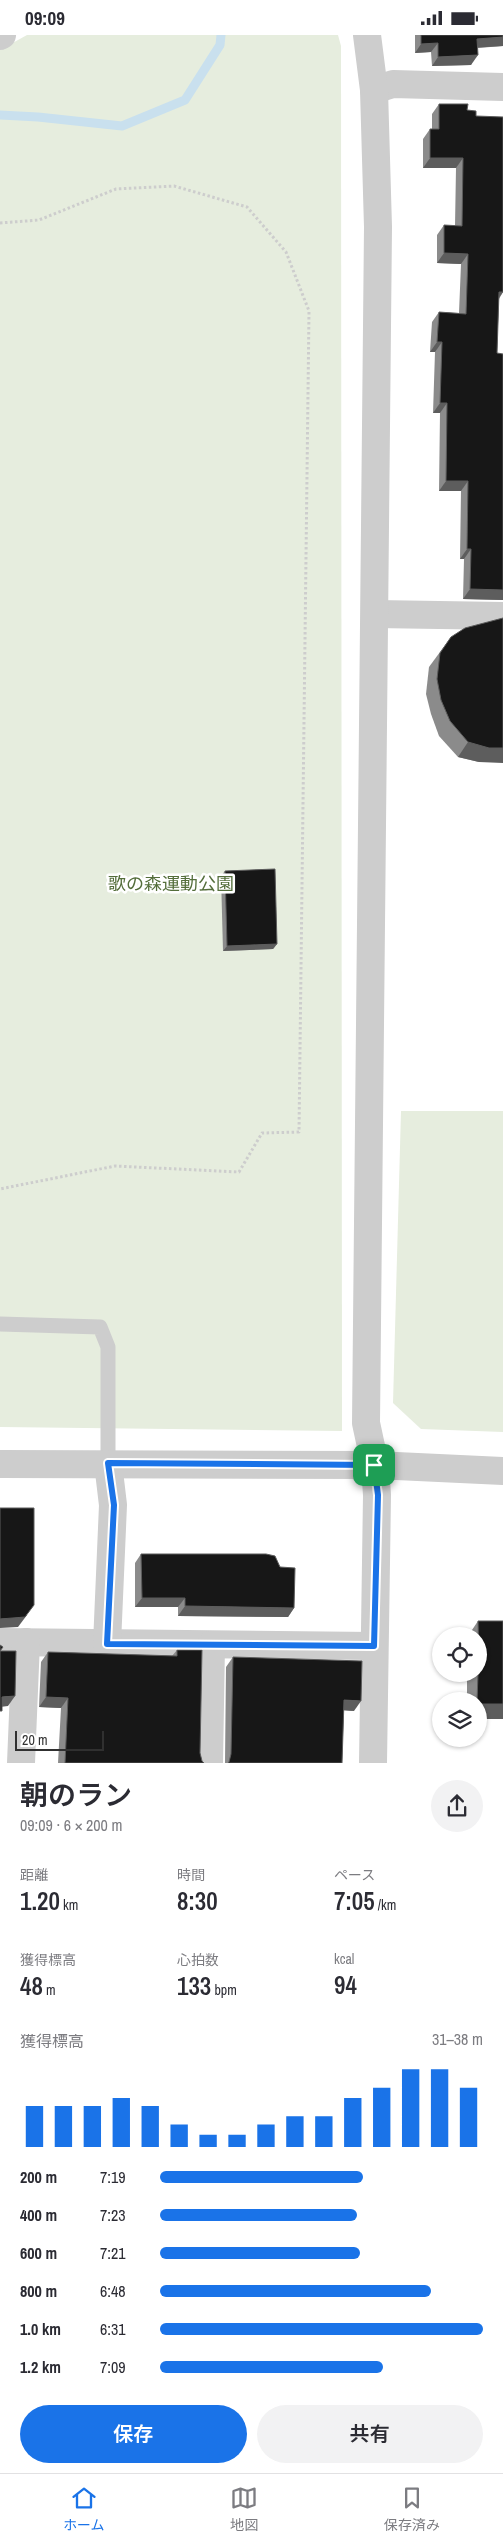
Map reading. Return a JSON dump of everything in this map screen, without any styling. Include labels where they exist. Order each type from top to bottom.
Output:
[{"type":"street","points":[[367,35],[374,91],[378,227],[366,1413],[378,1495],[373,1763]]},
{"type":"street","points":[[374,91],[393,84],[503,87]]},
{"type":"street","points":[[375,614],[503,616]]},
{"type":"street","points":[[107,1644],[114,1505],[108,1463]]},
{"type":"street","points":[[0,1464],[374,1465],[503,1471]]},
{"type":"street","points":[[14,1746],[13,1642],[374,1646]]},
{"type":"street","points":[[209,1763],[211,1645]]},
{"type":"lane","points":[[0,1324],[100,1327],[108,1347],[108,1463]]},
{"type":"path","points":[[0,223],[39,220],[116,189],[174,186],[247,207],[286,252],[309,311],[299,1132],[262,1133],[239,1172],[115,1166],[0,1189]]},
{"type":"green space","name":"歌の森運動公園","points":[[27,35],[338,35],[341,46],[342,1431],[0,1427],[0,50]]},
{"type":"green space","points":[[401,1111],[503,1111],[503,1432],[421,1429],[393,1403]]},
{"type":"building","points":[[421,35],[503,35],[503,37],[477,39],[478,55],[438,57],[438,43],[421,44]]},
{"type":"building","points":[[439,104],[468,104],[467,110],[476,111],[476,116],[503,117],[503,292],[499,292],[497,353],[503,354],[503,590],[470,589],[471,549],[467,549],[468,481],[446,481],[447,403],[440,403],[442,342],[437,342],[439,312],[466,314],[468,254],[444,253],[444,225],[462,226],[463,158],[430,158],[430,129],[439,129]]},
{"type":"building","points":[[503,618],[503,748],[489,748],[468,742],[450,721],[441,700],[437,679],[440,653],[451,637],[465,628]]},
{"type":"building","points":[[275,869],[277,944],[227,946],[225,871]]},
{"type":"building","points":[[0,1508],[34,1508],[34,1605],[25,1617],[0,1619]]},
{"type":"building","points":[[141,1554],[266,1554],[275,1556],[280,1567],[295,1568],[294,1608],[185,1606],[185,1598],[142,1598]]},
{"type":"building","points":[[478,1621],[503,1621],[503,1704],[487,1704],[487,1692],[477,1692],[478,1682],[487,1682],[487,1627],[478,1627]]},
{"type":"building","points":[[177,1650],[202,1650],[200,1753],[204,1763],[65,1763],[68,1698],[46,1697],[48,1652],[177,1656]]},
{"type":"building","points":[[0,1651],[16,1651],[15,1696],[2,1697],[2,1711],[0,1711]]},
{"type":"building","points":[[233,1657],[362,1661],[361,1701],[344,1700],[342,1763],[228,1763],[231,1754]]},
{"type":"waterway","points":[[0,115],[122,126],[185,100],[220,45],[221,35]]},
{"type":"route","points":[[108,1463],[374,1465],[378,1495],[374,1646],[107,1644],[114,1505],[108,1463]]}]
